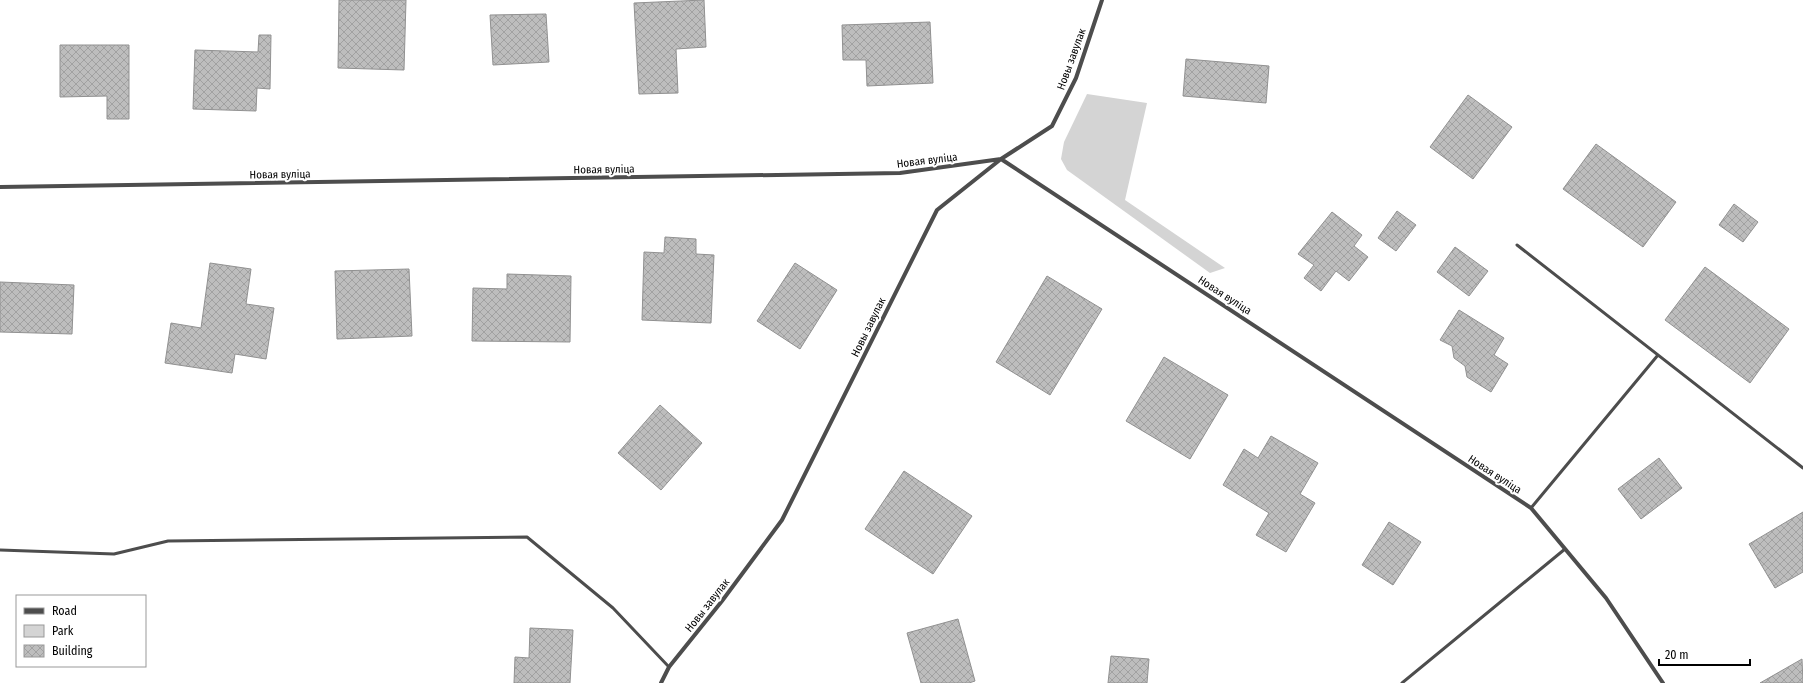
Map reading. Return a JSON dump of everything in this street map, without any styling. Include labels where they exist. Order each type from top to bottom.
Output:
[{"type":"street","name":"Новы завулак","points":[[661,683],[669,667],[722,601],[782,520],[937,210],[1001,159],[1052,126],[1076,78],[1102,0]]},
{"type":"street","name":"Новая вуліца","points":[[0,187],[900,173],[1001,159],[1531,508],[1606,598],[1663,683]]},
{"type":"lane","points":[[1517,245],[1803,468]]},
{"type":"lane","points":[[1531,508],[1658,355]]},
{"type":"lane","points":[[0,550],[114,554],[168,541],[527,536],[613,608],[669,667]]},
{"type":"lane","points":[[1402,683],[1565,549]]},
{"type":"green space","points":[[1087,94],[1147,103],[1125,200],[1225,268],[1210,273],[1067,170],[1061,159],[1064,142]]},
{"type":"building","points":[[339,0],[406,0],[404,70],[338,68]]},
{"type":"building","points":[[704,0],[706,47],[676,49],[678,93],[639,94],[634,3]]},
{"type":"building","points":[[546,14],[549,62],[493,65],[490,15]]},
{"type":"building","points":[[930,22],[933,83],[867,86],[866,60],[843,60],[842,25]]},
{"type":"building","points":[[259,35],[271,35],[270,89],[257,88],[256,111],[193,109],[195,50],[258,52]]},
{"type":"building","points":[[60,45],[129,45],[129,119],[107,119],[107,96],[60,97]]},
{"type":"building","points":[[1186,59],[1269,66],[1266,103],[1183,96]]},
{"type":"building","points":[[1468,95],[1512,127],[1473,179],[1430,147]]},
{"type":"building","points":[[1596,144],[1676,202],[1643,247],[1563,189]]},
{"type":"building","points":[[1734,204],[1758,222],[1743,242],[1719,225]]},
{"type":"building","points":[[1397,211],[1416,225],[1396,251],[1378,238]]},
{"type":"building","points":[[1332,212],[1362,235],[1354,246],[1368,257],[1349,281],[1336,271],[1321,291],[1304,278],[1314,265],[1298,254]]},
{"type":"building","points":[[665,237],[696,239],[696,254],[714,255],[711,323],[642,320],[644,252],[664,253]]},
{"type":"building","points":[[1455,247],[1488,271],[1469,296],[1437,272]]},
{"type":"building","points":[[210,263],[251,269],[246,304],[274,308],[266,359],[235,354],[232,373],[165,363],[171,323],[201,328]]},
{"type":"building","points":[[795,263],[837,290],[800,349],[757,321]]},
{"type":"building","points":[[1705,267],[1789,329],[1750,383],[1665,320]]},
{"type":"building","points":[[409,269],[412,336],[337,339],[335,271]]},
{"type":"building","points":[[507,274],[571,276],[570,342],[472,341],[473,288],[507,289]]},
{"type":"building","points":[[1047,276],[1102,309],[1050,395],[996,362]]},
{"type":"building","points":[[0,282],[74,285],[72,334],[0,332]]},
{"type":"building","points":[[1459,310],[1504,338],[1494,355],[1508,364],[1491,392],[1467,377],[1465,366],[1454,358],[1452,346],[1440,340]]},
{"type":"building","points":[[1164,357],[1228,395],[1190,459],[1126,421]]},
{"type":"building","points":[[660,405],[702,443],[661,490],[618,453]]},
{"type":"building","points":[[1271,436],[1318,463],[1300,494],[1315,503],[1286,552],[1256,535],[1269,513],[1223,485],[1244,449],[1258,458]]},
{"type":"building","points":[[1659,458],[1682,488],[1641,519],[1618,489]]},
{"type":"building","points":[[904,471],[972,516],[933,574],[865,529]]},
{"type":"building","points":[[1803,512],[1803,572],[1775,588],[1749,544]]},
{"type":"building","points":[[1389,522],[1421,542],[1393,585],[1362,565]]},
{"type":"building","points":[[958,619],[975,681],[969,683],[921,683],[907,633]]},
{"type":"building","points":[[530,628],[573,630],[570,683],[514,683],[515,657],[529,658]]},
{"type":"building","points":[[1111,656],[1149,659],[1147,683],[1108,683]]},
{"type":"building","points":[[1802,659],[1803,683],[1760,683]]}]
